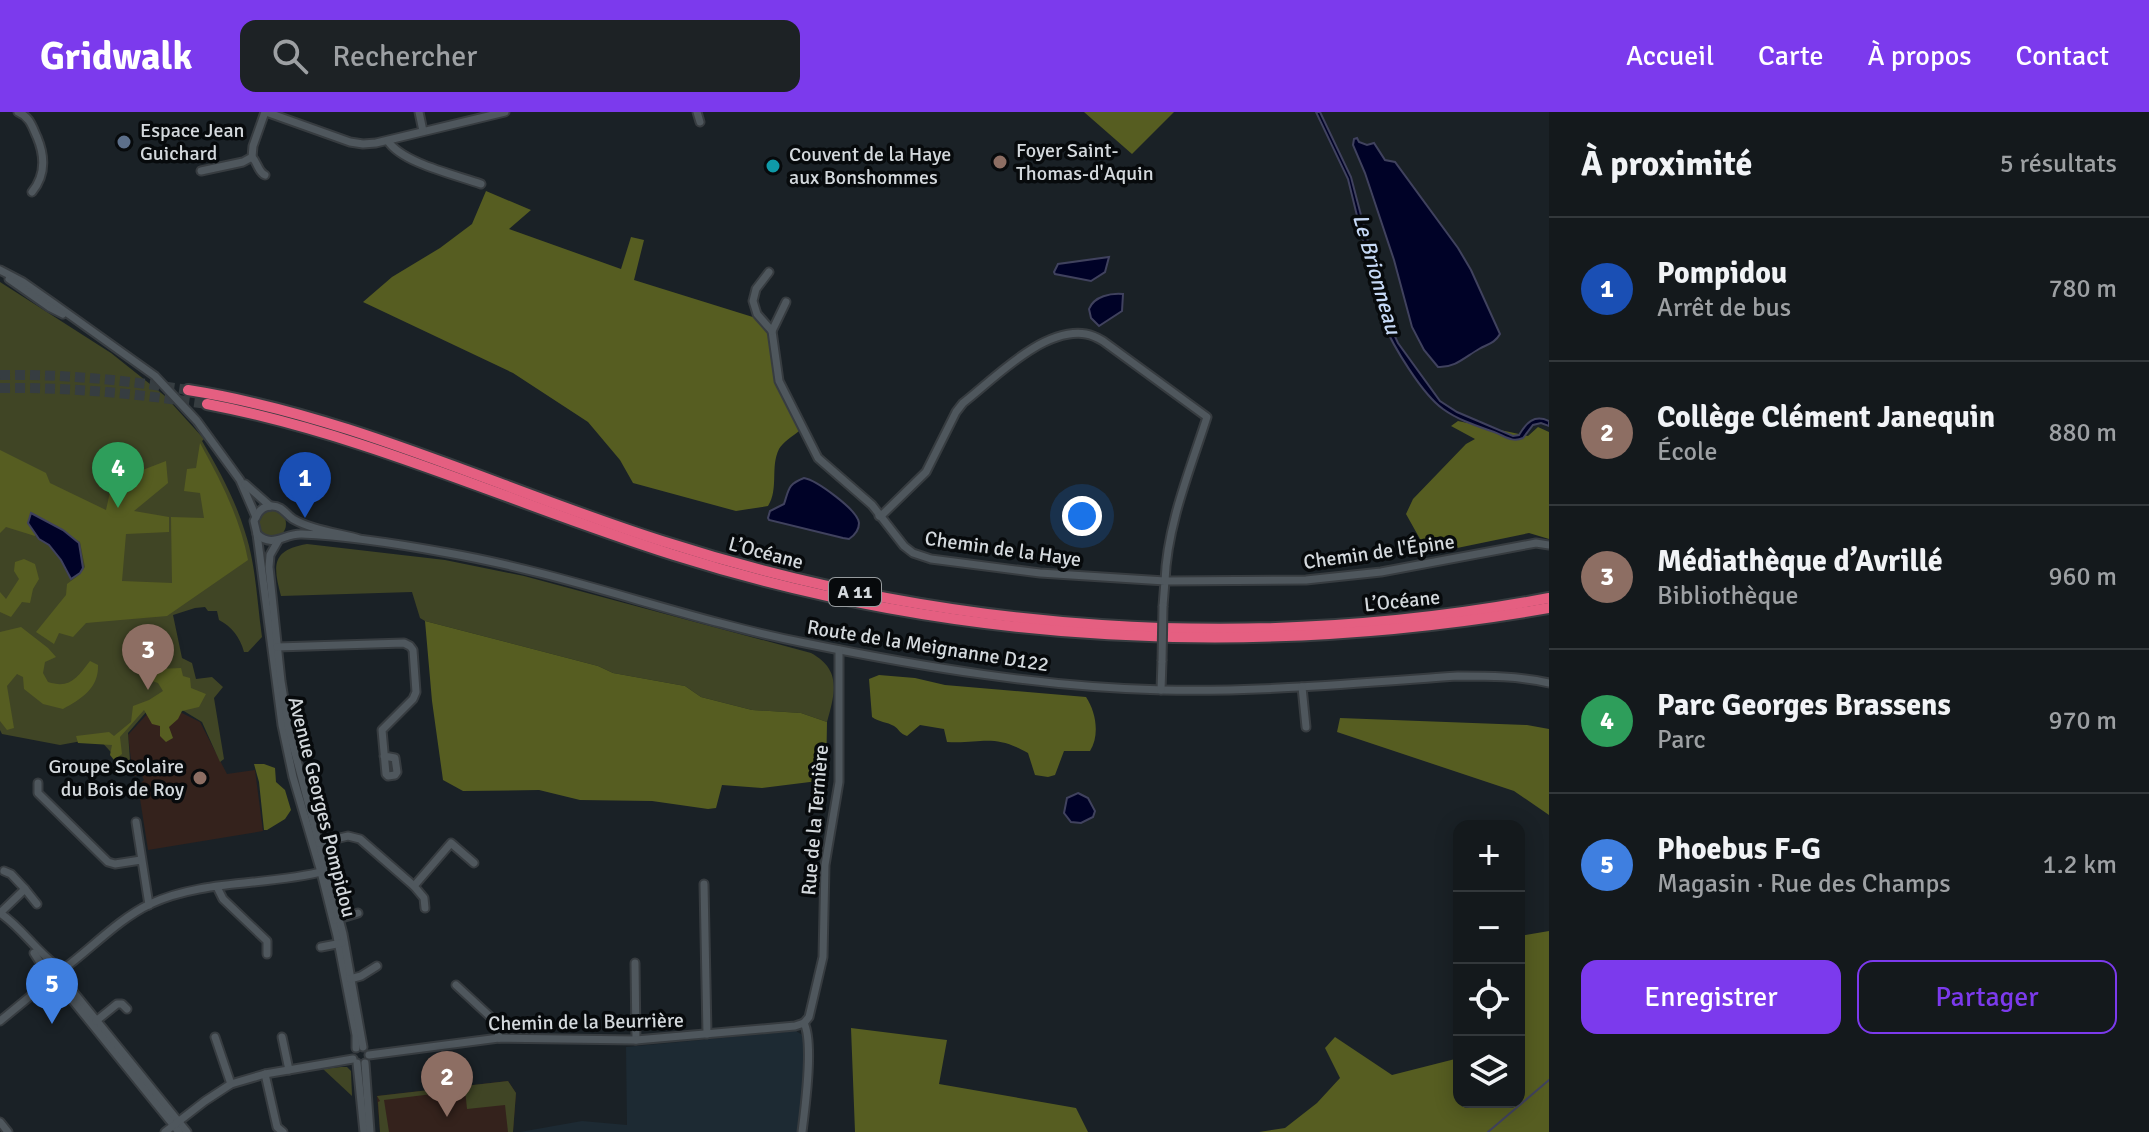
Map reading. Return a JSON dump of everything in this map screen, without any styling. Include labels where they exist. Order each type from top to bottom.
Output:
[{"type":"highway","name":"L’Océane","points":[[188,390],[251,402],[341,427],[608,523],[745,566],[834,588],[936,607],[1080,624],[1235,629],[1379,622],[1549,598]]},
{"type":"highway","name":"L’Océane","points":[[207,404],[278,419],[352,441],[632,542],[733,573],[833,598],[934,617],[1103,636],[1232,639],[1308,637],[1399,629],[1549,608]]},
{"type":"street","points":[[18,112],[29,120],[43,153],[41,178],[32,192]]},
{"type":"street","points":[[252,157],[266,112],[363,144],[388,141],[480,115],[505,112]]},
{"type":"street","points":[[419,112],[423,131]]},
{"type":"street","points":[[697,112],[700,122]]},
{"type":"street","points":[[388,141],[416,163],[481,184]]},
{"type":"street","points":[[201,171],[243,162],[252,157]]},
{"type":"street","points":[[252,157],[265,175]]},
{"type":"street","points":[[0,271],[23,282],[161,381],[197,421],[240,480],[256,517]]},
{"type":"street","name":"Chemin de la Haye","points":[[769,272],[756,289],[753,301],[757,314],[772,331],[779,381],[818,458],[872,505],[904,546],[913,553],[931,559],[1040,573],[1165,581]]},
{"type":"street","points":[[772,331],[786,302]]},
{"type":"street","points":[[879,516],[926,472],[963,403],[1020,357],[1064,335],[1091,335],[1103,341],[1207,417],[1175,515],[1166,555],[1161,690]]},
{"type":"street","points":[[240,480],[270,506]]},
{"type":"street","points":[[289,516],[287,534],[278,541],[266,540],[257,534],[254,525],[256,517],[262,509],[270,506],[282,508],[289,516],[309,525],[360,539]]},
{"type":"street","name":"Avenue Georges Pompidou","points":[[257,534],[282,725],[293,777],[324,871]]},
{"type":"street","points":[[287,534],[360,539]]},
{"type":"street","name":"Route de la Meignanne D122","points":[[360,539],[510,565],[734,627],[839,650],[1022,680],[1161,690],[1260,689],[1458,676],[1503,677],[1549,683]]},
{"type":"street","name":"Avenue Georges Pompidou","points":[[278,541],[270,555],[269,567],[289,730],[319,843],[349,979],[367,1132]]},
{"type":"street","name":"Chemin de l'Épine","points":[[1165,581],[1336,577],[1381,572],[1536,543],[1549,545]]},
{"type":"street","points":[[277,647],[404,643],[410,646],[413,650],[416,692],[413,699],[382,730],[384,756]]},
{"type":"street","name":"Rue de la Ternière","points":[[802,1132],[808,1036],[804,1023],[809,1017],[823,957],[825,865],[839,782],[839,650]]},
{"type":"street","points":[[1302,687],[1306,727]]},
{"type":"street","points":[[38,783],[38,793],[108,862],[115,864],[141,860]]},
{"type":"street","points":[[136,822],[149,905]]},
{"type":"street","points":[[319,843],[348,836],[360,839],[414,886],[424,898],[425,908]]},
{"type":"street","points":[[414,886],[451,843],[474,863]]},
{"type":"street","points":[[4,871],[11,874],[37,904]]},
{"type":"street","points":[[0,1021],[122,922],[149,905],[186,893],[324,871]]},
{"type":"street","points":[[704,884],[707,1034]]},
{"type":"street","points":[[217,887],[223,899],[267,941],[267,954]]},
{"type":"street","points":[[25,889],[1,914],[5,922],[96,1021],[177,1126]]},
{"type":"street","points":[[336,920],[358,913]]},
{"type":"street","name":"Avenue Georges Pompidou","points":[[321,947],[342,943]]},
{"type":"street","points":[[635,963],[636,1040]]},
{"type":"street","points":[[349,979],[377,966]]},
{"type":"street","points":[[56,975],[177,1126],[187,1132]]},
{"type":"street","points":[[456,985],[497,1023],[499,1038]]},
{"type":"street","points":[[96,1021],[117,1004],[127,1009]]},
{"type":"street","name":"Chemin de la Beurrière","points":[[165,1132],[231,1084],[265,1074],[360,1056],[499,1038],[636,1040],[804,1023]]},
{"type":"street","points":[[215,1037],[231,1084]]},
{"type":"street","points":[[282,1037],[289,1070]]},
{"type":"street","points":[[265,1074],[277,1127],[283,1132]]},
{"type":"street","points":[[0,1122],[8,1132]]},
{"type":"shaded area","name":"Groupe Scolaire du Bois de Roy","points":[[178,711],[200,722],[227,774],[255,770],[263,831],[148,850],[138,786],[144,780],[142,776],[133,776],[128,735],[148,713]]},
{"type":"shaded area","points":[[796,1031],[804,1036],[804,1092],[799,1132],[520,1132],[582,1121],[627,1125],[626,1047]]},
{"type":"shaded area","points":[[508,1081],[516,1093],[513,1132],[380,1132],[377,1096]]},
{"type":"green space","points":[[1084,112],[1174,112],[1132,154]]},
{"type":"green space","points":[[486,191],[531,210],[509,229],[621,269],[631,237],[644,240],[634,280],[756,318],[772,331],[779,381],[799,431],[779,449],[776,456],[773,492],[768,506],[736,511],[633,483],[620,460],[588,422],[513,373],[363,302],[392,277],[472,224]]},
{"type":"green space","points":[[0,282],[111,353],[165,396],[204,439],[202,441],[231,496],[252,557],[262,637],[248,652],[244,652],[235,633],[219,620],[217,611],[208,611],[205,607],[173,615],[182,658],[192,663],[196,679],[212,677],[223,687],[214,698],[224,759],[220,762],[202,722],[179,708],[147,711],[128,733],[131,774],[98,738],[60,745],[2,734],[0,730]]},
{"type":"green space","points":[[1458,421],[1528,436],[1538,427],[1549,432],[1549,539],[1529,533],[1433,553],[1420,539],[1406,514],[1413,499],[1466,444],[1475,439],[1451,426]]},
{"type":"green space","points":[[200,443],[229,500],[248,560],[167,616],[86,623],[73,637],[59,633],[54,644],[36,632],[66,595],[67,584],[85,567],[80,542],[37,517],[35,536],[6,527],[0,533],[0,450],[46,473],[50,483],[106,510],[110,492],[117,499],[127,476],[166,461],[168,483],[134,511],[169,517],[169,532],[126,534],[122,581],[172,583],[171,517],[204,518],[200,493],[184,491],[187,469],[196,468]]},
{"type":"green space","points":[[272,510],[282,514],[286,524],[282,534],[272,538],[262,534],[258,524],[262,514]]},
{"type":"green space","points":[[307,544],[445,560],[524,576],[811,653],[828,667],[834,683],[827,722],[801,713],[752,710],[701,697],[685,686],[613,673],[598,666],[425,621],[420,618],[412,592],[281,596],[276,568],[281,555]]},
{"type":"green space","points":[[24,559],[35,564],[39,579],[30,603],[22,602],[11,617],[0,612],[0,592],[6,599],[19,579],[14,571],[15,562]]},
{"type":"green space","points":[[425,621],[598,666],[613,673],[685,686],[701,697],[752,710],[801,713],[827,722],[826,780],[762,788],[722,785],[716,808],[708,809],[652,801],[580,800],[539,790],[463,791],[443,780]]},
{"type":"green space","points":[[21,627],[56,657],[45,662],[43,673],[48,682],[68,683],[90,661],[98,665],[98,673],[88,692],[63,709],[43,704],[24,689],[23,677],[17,674],[7,686],[14,728],[7,730],[0,721],[0,632]]},
{"type":"green space","points":[[181,668],[183,676],[190,678],[191,688],[206,694],[199,707],[182,711],[169,727],[173,738],[166,742],[160,736],[160,726],[152,724],[144,710],[120,737],[122,754],[114,760],[110,755],[112,745],[78,743],[76,736],[109,732],[114,736],[131,722],[133,706],[163,691],[158,683],[152,681],[153,673],[157,669]]},
{"type":"green space","points":[[879,675],[915,678],[945,685],[1086,697],[1096,724],[1093,745],[1090,751],[1064,751],[1055,775],[1048,777],[1035,775],[1028,753],[1006,743],[947,742],[944,729],[920,725],[907,736],[894,726],[872,717],[869,679]]},
{"type":"green space","points":[[1340,718],[1527,725],[1549,729],[1549,815],[1514,791],[1337,732]]},
{"type":"green space","points":[[254,764],[275,768],[276,782],[285,790],[291,810],[285,819],[267,830],[264,830]]},
{"type":"green space","points":[[1549,931],[1549,1132],[1259,1132],[1285,1128],[1317,1103],[1340,1078],[1325,1048],[1335,1037],[1392,1075],[1453,1060],[1453,1108],[1525,1108],[1525,935]]},
{"type":"green space","points":[[851,1028],[947,1040],[939,1084],[1076,1108],[1088,1132],[855,1132]]},
{"type":"green space","points":[[347,1067],[351,1071],[352,1096],[323,1069]]},
{"type":"green space","points":[[508,1081],[516,1093],[513,1132],[508,1132],[505,1105],[467,1109],[465,1090],[384,1100],[389,1132],[380,1132],[380,1101],[377,1096]]},
{"type":"water","points":[[1316,112],[1320,112],[1351,177],[1390,326],[1398,343],[1440,401],[1457,412],[1513,436],[1519,435],[1535,419],[1549,421],[1549,426],[1541,423],[1533,425],[1523,438],[1508,438],[1449,413],[1417,381],[1383,322],[1348,179]]},
{"type":"water","points":[[1357,138],[1367,145],[1374,143],[1385,160],[1395,162],[1458,248],[1500,334],[1494,341],[1455,364],[1438,367],[1424,350],[1412,327],[1394,260],[1353,145]]},
{"type":"water","points":[[1109,257],[1105,272],[1091,281],[1054,272],[1058,264]]},
{"type":"water","points":[[1123,294],[1122,311],[1099,326],[1091,318],[1089,309],[1099,298]]},
{"type":"water","points":[[804,478],[826,490],[857,517],[857,530],[849,539],[769,520],[770,511],[784,504],[792,485]]},
{"type":"water","points":[[31,513],[63,530],[79,543],[83,568],[80,573],[71,579],[61,560],[49,545],[39,539],[28,523]]},
{"type":"water","points":[[1078,793],[1088,798],[1095,811],[1093,817],[1081,823],[1071,822],[1064,813],[1067,798]]},
{"type":"waterway","points":[[1488,1132],[1549,1080]]},
{"type":"tunnel","points":[[0,375],[94,378],[188,390]]},
{"type":"tunnel","points":[[0,388],[104,392],[207,404]]},
{"type":"place","name":"Espace Jean Guichard","points":[[124,142]]},
{"type":"place","name":"Foyer Saint- Thomas-d'Aquin","points":[[1000,162]]},
{"type":"place","name":"Couvent de la Haye aux Bonshommes","points":[[773,166]]},
{"type":"place","name":"Parc Georges Brassens","points":[[118,508]]},
{"type":"place","name":"Pompidou","points":[[305,518]]},
{"type":"place","name":"Médiathèque d’Avrillé","points":[[148,690]]},
{"type":"place","name":"Groupe Scolaire du Bois de Roy","points":[[200,778]]},
{"type":"place","name":"Phoebus F-G","points":[[52,1024]]},
{"type":"place","name":"Collège Clément Janequin","points":[[447,1117]]},
{"type":"water label","name":"Le Brionneau","points":[[1377,274]]}]
